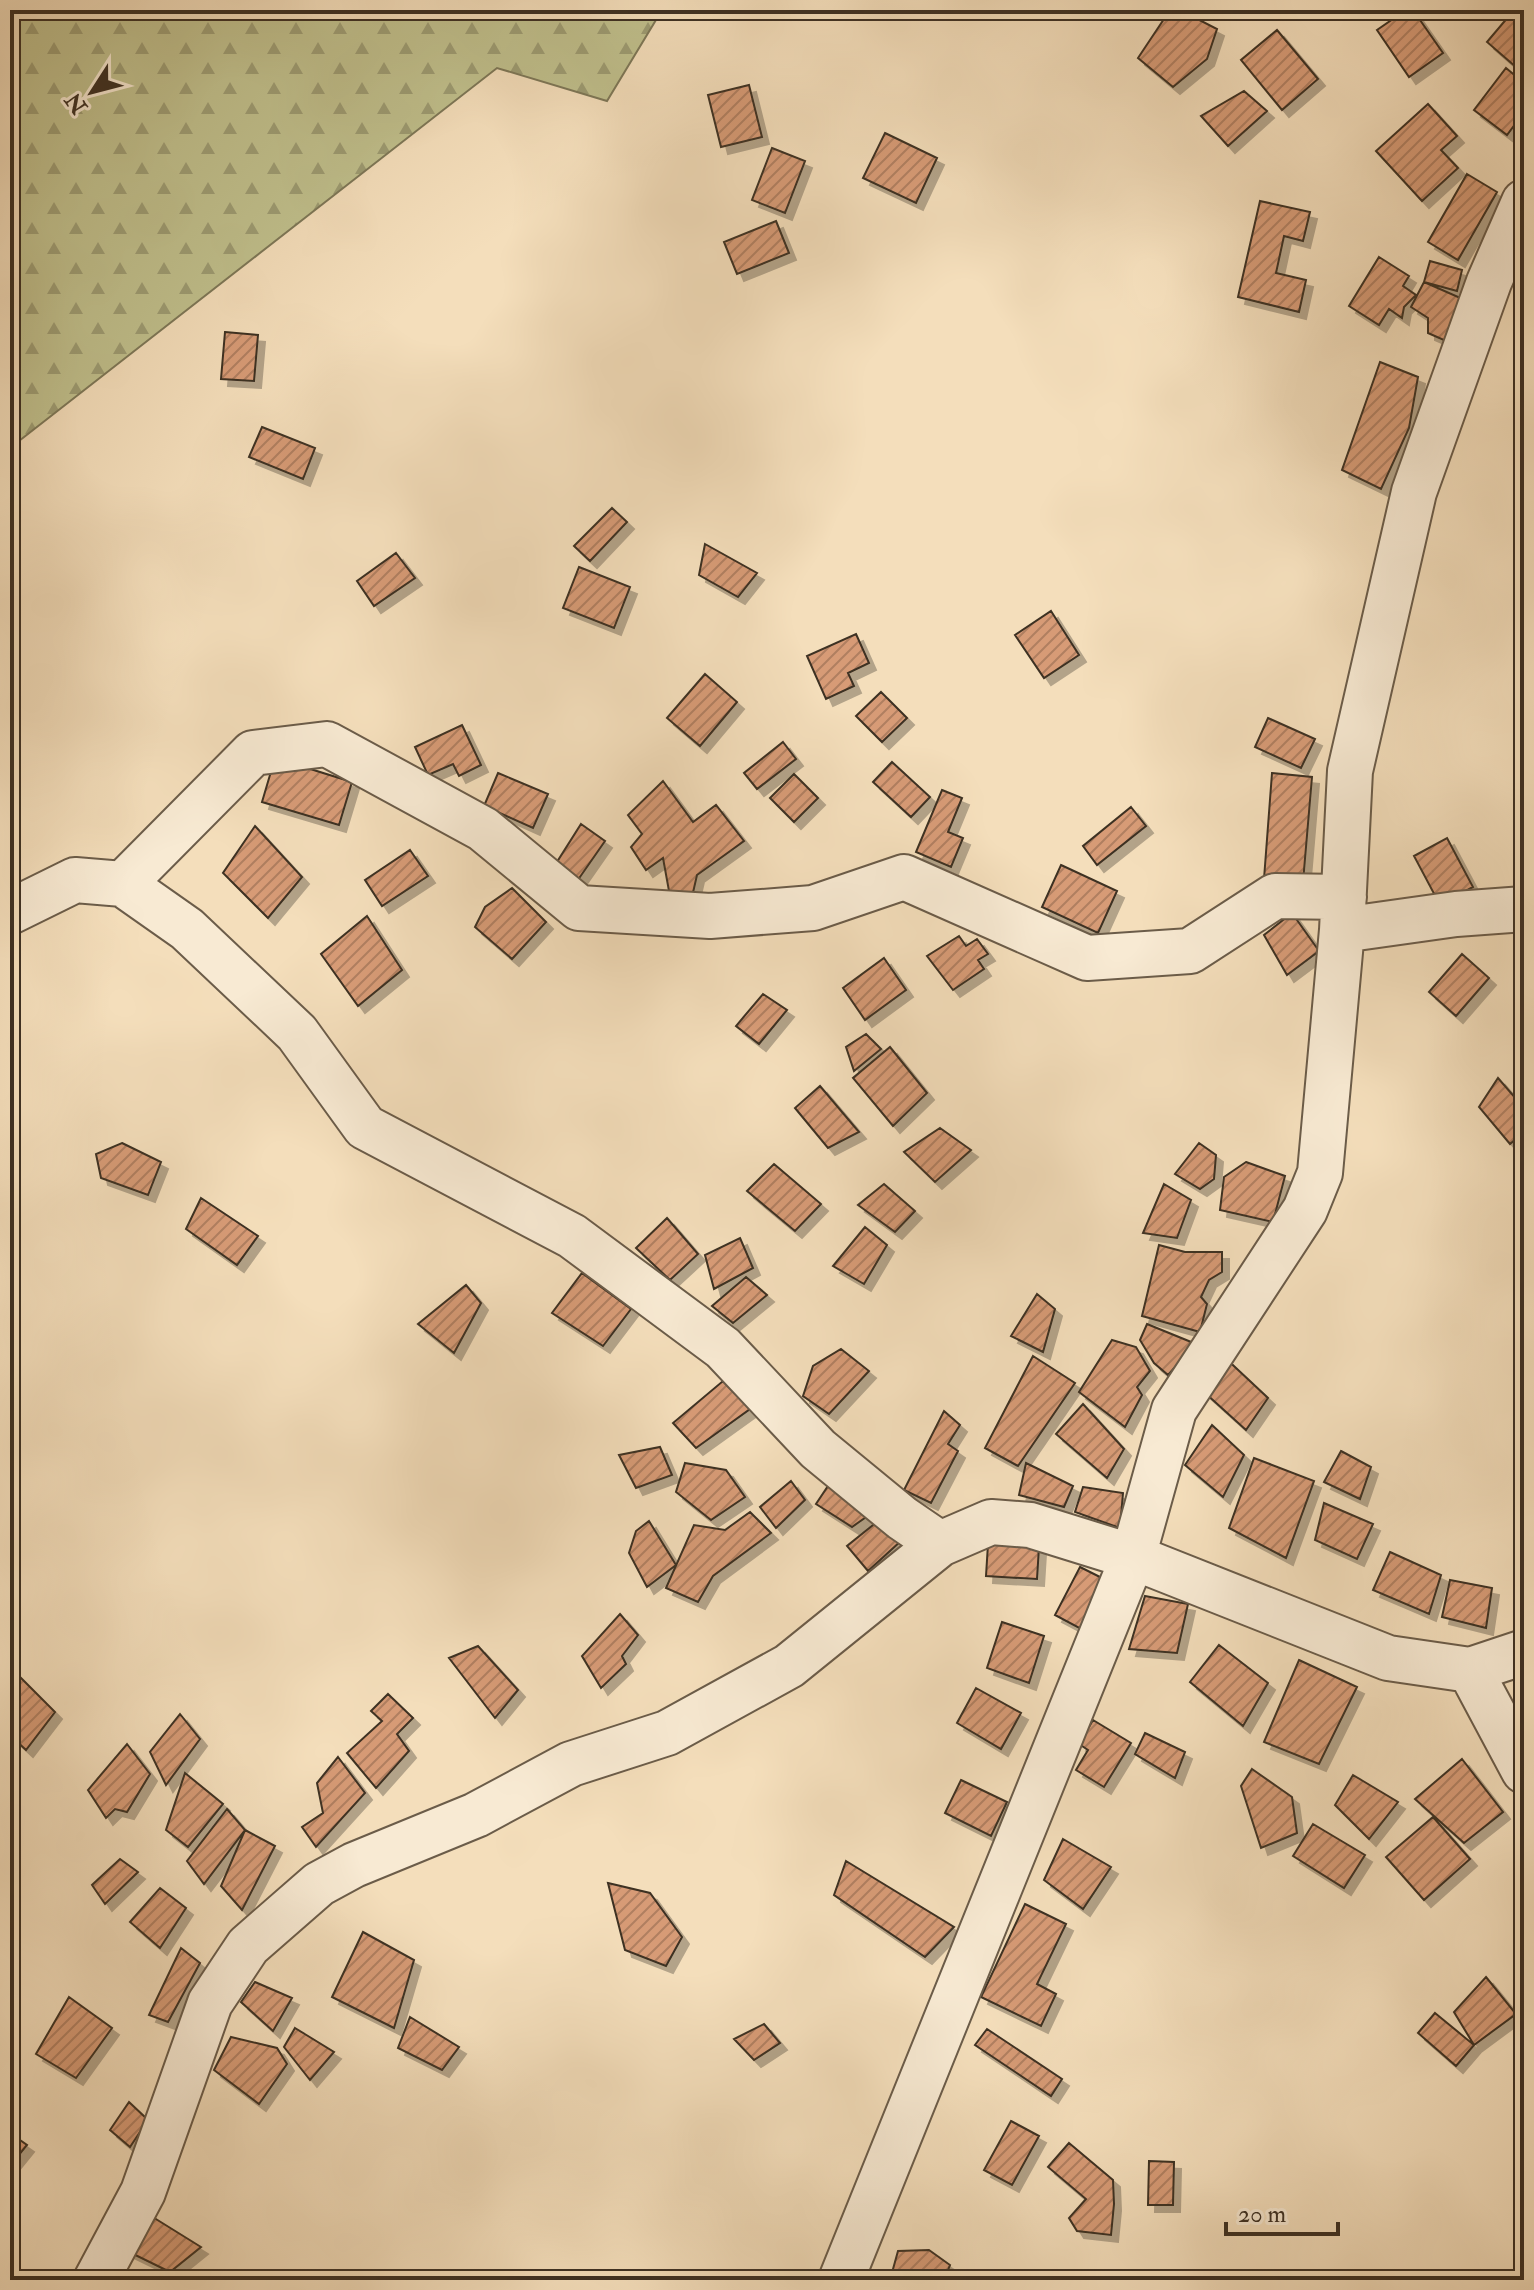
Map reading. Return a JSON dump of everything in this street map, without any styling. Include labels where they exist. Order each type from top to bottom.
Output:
[{"type":"street","points":[[841,2280],[1133,1557],[1174,1410],[1305,1210],[1320,1173],[1343,913],[1350,771],[1414,492],[1489,282],[1524,202]]},
{"type":"street","points":[[123,884],[253,753],[327,744],[483,829],[579,908],[710,916],[813,908],[904,877],[1087,958],[1190,951],[1275,896],[1343,913],[1456,914],[1524,909]]},
{"type":"street","points":[[10,912],[75,880],[123,884],[187,929],[297,1033],[365,1127],[572,1236],[723,1348],[818,1449],[902,1518],[940,1544]]},
{"type":"street","points":[[96,2280],[143,2192],[210,2003],[248,1946],[319,1884],[354,1865],[476,1815],[571,1764],[667,1733],[789,1666],[940,1544],[991,1522],[1030,1525],[1133,1557],[1388,1658],[1470,1670],[1524,1652]]},
{"type":"street","points":[[1470,1670],[1524,1771]]},
{"type":"green space","points":[[10,10],[662,10],[607,101],[497,68],[10,448]]},
{"type":"building","points":[[1170,10],[1180,10],[1217,29],[1207,59],[1173,87],[1138,58]]},
{"type":"building","points":[[1406,10],[1413,10],[1443,53],[1409,77],[1377,30]]},
{"type":"building","points":[[1514,10],[1524,10],[1524,74],[1487,42]]},
{"type":"building","points":[[1277,30],[1318,79],[1282,110],[1241,60]]},
{"type":"building","points":[[1506,68],[1524,83],[1524,130],[1516,123],[1507,135],[1474,110]]},
{"type":"building","points":[[749,85],[762,137],[721,147],[708,95]]},
{"type":"building","points":[[1244,91],[1267,111],[1228,146],[1201,116]]},
{"type":"building","points":[[1428,104],[1457,136],[1441,150],[1458,168],[1422,201],[1376,151]]},
{"type":"building","points":[[885,133],[937,158],[916,203],[863,178]]},
{"type":"building","points":[[772,148],[805,161],[785,213],[752,200]]},
{"type":"building","points":[[1467,174],[1497,192],[1458,260],[1428,242]]},
{"type":"building","points":[[1260,201],[1310,212],[1303,241],[1284,236],[1276,273],[1306,280],[1299,312],[1238,297]]},
{"type":"building","points":[[776,221],[789,253],[737,274],[724,242]]},
{"type":"building","points":[[1379,257],[1409,276],[1403,286],[1416,295],[1404,307],[1402,318],[1389,309],[1379,325],[1349,306]]},
{"type":"building","points":[[1430,261],[1462,270],[1457,291],[1424,282]]},
{"type":"building","points":[[1424,282],[1465,300],[1446,341],[1428,333],[1428,318],[1411,307]]},
{"type":"building","points":[[225,332],[258,335],[254,381],[221,379]]},
{"type":"building","points":[[1380,362],[1418,377],[1409,428],[1381,489],[1342,470]]},
{"type":"building","points":[[262,427],[315,448],[303,479],[249,457]]},
{"type":"building","points":[[612,508],[627,522],[590,561],[574,546]]},
{"type":"building","points":[[705,544],[757,573],[738,597],[699,575]]},
{"type":"building","points":[[396,553],[415,578],[374,606],[357,581]]},
{"type":"building","points":[[579,567],[630,587],[614,628],[563,608]]},
{"type":"building","points":[[1051,611],[1079,655],[1044,678],[1015,635]]},
{"type":"building","points":[[856,634],[869,663],[848,673],[854,686],[826,699],[807,656]]},
{"type":"building","points":[[705,674],[737,702],[700,746],[667,718]]},
{"type":"building","points":[[881,692],[907,718],[882,742],[856,716]]},
{"type":"building","points":[[1268,718],[1315,739],[1301,768],[1255,747]]},
{"type":"building","points":[[462,725],[481,765],[459,776],[453,764],[428,775],[415,747]]},
{"type":"building","points":[[783,742],[796,759],[757,789],[744,773]]},
{"type":"building","points":[[275,758],[352,782],[339,825],[262,802]]},
{"type":"building","points":[[892,762],[930,797],[911,817],[873,782]]},
{"type":"building","points":[[498,773],[548,794],[533,828],[484,806]]},
{"type":"building","points":[[1272,773],[1312,777],[1303,882],[1264,879]]},
{"type":"building","points":[[794,774],[818,798],[794,822],[770,798]]},
{"type":"building","points":[[663,781],[693,822],[716,805],[744,841],[697,875],[692,897],[669,891],[663,858],[646,870],[631,847],[642,834],[628,815]]},
{"type":"building","points":[[942,790],[962,798],[948,832],[963,838],[951,867],[916,852]]},
{"type":"building","points":[[1131,807],[1146,826],[1097,865],[1083,846]]},
{"type":"building","points":[[581,824],[605,841],[573,887],[550,873]]},
{"type":"building","points":[[255,826],[302,877],[268,918],[223,873]]},
{"type":"building","points":[[1447,838],[1473,887],[1440,905],[1414,856]]},
{"type":"building","points":[[410,850],[428,876],[382,906],[365,880]]},
{"type":"building","points":[[1061,865],[1117,891],[1098,933],[1042,907]]},
{"type":"building","points":[[512,888],[546,922],[512,959],[475,927],[485,907]]},
{"type":"building","points":[[1292,913],[1319,951],[1287,975],[1264,935]]},
{"type":"building","points":[[367,916],[402,970],[358,1006],[321,954]]},
{"type":"building","points":[[959,936],[966,946],[977,939],[988,954],[978,960],[984,969],[953,990],[927,956]]},
{"type":"building","points":[[1462,954],[1489,978],[1456,1016],[1429,992]]},
{"type":"building","points":[[884,958],[906,990],[865,1020],[843,988]]},
{"type":"building","points":[[763,994],[787,1010],[759,1044],[736,1026]]},
{"type":"building","points":[[866,1034],[881,1049],[854,1071],[846,1047]]},
{"type":"building","points":[[890,1047],[927,1093],[893,1126],[853,1078]]},
{"type":"building","points":[[1498,1078],[1524,1108],[1524,1132],[1510,1144],[1479,1107]]},
{"type":"building","points":[[820,1086],[859,1132],[828,1148],[795,1108]]},
{"type":"building","points":[[940,1128],[971,1150],[935,1182],[904,1152]]},
{"type":"building","points":[[122,1143],[161,1162],[148,1195],[101,1178],[96,1154]]},
{"type":"building","points":[[1199,1143],[1216,1155],[1214,1179],[1200,1189],[1175,1174]]},
{"type":"building","points":[[1246,1162],[1285,1176],[1273,1222],[1220,1210],[1224,1177]]},
{"type":"building","points":[[774,1164],[821,1204],[795,1231],[747,1191]]},
{"type":"building","points":[[884,1184],[915,1211],[895,1232],[858,1205]]},
{"type":"building","points":[[1164,1184],[1191,1200],[1177,1238],[1143,1233]]},
{"type":"building","points":[[201,1198],[258,1236],[237,1265],[186,1229]]},
{"type":"building","points":[[667,1218],[698,1254],[670,1280],[636,1248]]},
{"type":"building","points":[[865,1227],[887,1245],[864,1284],[833,1266]]},
{"type":"building","points":[[740,1238],[753,1268],[714,1289],[705,1255]]},
{"type":"building","points":[[1159,1245],[1185,1252],[1222,1252],[1222,1272],[1209,1280],[1201,1297],[1207,1304],[1200,1332],[1142,1316]]},
{"type":"building","points":[[582,1273],[631,1309],[603,1346],[552,1313]]},
{"type":"building","points":[[746,1277],[767,1295],[733,1323],[712,1306]]},
{"type":"building","points":[[466,1285],[481,1303],[454,1353],[418,1324]]},
{"type":"building","points":[[1037,1294],[1055,1309],[1043,1352],[1011,1336]]},
{"type":"building","points":[[1147,1324],[1196,1344],[1168,1375],[1154,1363],[1140,1340]]},
{"type":"building","points":[[1112,1340],[1136,1347],[1150,1371],[1137,1387],[1142,1395],[1125,1427],[1079,1392]]},
{"type":"building","points":[[841,1349],[869,1371],[829,1414],[803,1396],[813,1366]]},
{"type":"building","points":[[1220,1353],[1268,1398],[1246,1430],[1204,1392]]},
{"type":"building","points":[[1033,1356],[1075,1383],[1018,1466],[985,1448]]},
{"type":"building","points":[[723,1381],[750,1409],[696,1448],[673,1423]]},
{"type":"building","points":[[1083,1404],[1124,1449],[1107,1478],[1056,1434]]},
{"type":"building","points":[[944,1411],[960,1425],[948,1444],[958,1451],[931,1503],[904,1490]]},
{"type":"building","points":[[1212,1425],[1244,1455],[1223,1497],[1185,1465]]},
{"type":"building","points":[[660,1447],[672,1475],[636,1488],[619,1455]]},
{"type":"building","points":[[1341,1451],[1371,1467],[1360,1499],[1324,1482]]},
{"type":"building","points":[[1254,1458],[1314,1481],[1286,1558],[1229,1528]]},
{"type":"building","points":[[685,1463],[726,1470],[745,1497],[711,1520],[676,1492]]},
{"type":"building","points":[[1026,1463],[1073,1486],[1064,1507],[1019,1495]]},
{"type":"building","points":[[791,1481],[805,1500],[776,1528],[760,1507]]},
{"type":"building","points":[[828,1486],[869,1515],[852,1527],[816,1504]]},
{"type":"building","points":[[1083,1487],[1123,1493],[1120,1528],[1075,1512]]},
{"type":"building","points":[[1324,1503],[1373,1524],[1357,1559],[1315,1540]]},
{"type":"building","points":[[750,1512],[771,1533],[713,1576],[698,1602],[666,1588],[694,1525],[725,1530]]},
{"type":"building","points":[[649,1521],[676,1565],[647,1587],[629,1553],[636,1531]]},
{"type":"building","points":[[878,1521],[902,1540],[868,1571],[847,1546]]},
{"type":"building","points":[[988,1544],[1039,1547],[1037,1579],[986,1576]]},
{"type":"building","points":[[1390,1552],[1441,1575],[1429,1614],[1373,1590]]},
{"type":"building","points":[[1080,1567],[1108,1581],[1083,1630],[1055,1615]]},
{"type":"building","points":[[1450,1580],[1492,1588],[1486,1628],[1442,1617]]},
{"type":"building","points":[[1145,1596],[1188,1604],[1177,1653],[1129,1649]]},
{"type":"building","points":[[620,1614],[638,1635],[622,1656],[626,1664],[601,1688],[582,1656]]},
{"type":"building","points":[[1002,1622],[1044,1636],[1029,1683],[987,1668]]},
{"type":"building","points":[[1219,1645],[1268,1683],[1243,1726],[1190,1682]]},
{"type":"building","points":[[478,1646],[518,1690],[495,1718],[449,1658]]},
{"type":"building","points":[[1299,1660],[1357,1687],[1319,1764],[1264,1742]]},
{"type":"building","points":[[10,1667],[55,1712],[26,1750],[10,1735]]},
{"type":"building","points":[[976,1688],[1021,1713],[1001,1749],[957,1723]]},
{"type":"building","points":[[388,1694],[413,1718],[397,1734],[409,1751],[376,1788],[347,1753],[382,1721],[371,1711]]},
{"type":"building","points":[[180,1714],[200,1739],[166,1785],[150,1752]]},
{"type":"building","points":[[1093,1720],[1131,1743],[1104,1787],[1076,1770],[1088,1750],[1079,1744]]},
{"type":"building","points":[[1145,1733],[1185,1752],[1175,1778],[1135,1754]]},
{"type":"building","points":[[127,1744],[150,1774],[127,1812],[115,1809],[106,1818],[88,1790]]},
{"type":"building","points":[[338,1757],[365,1793],[316,1847],[302,1827],[323,1813],[317,1783]]},
{"type":"building","points":[[1462,1759],[1503,1812],[1464,1843],[1415,1799]]},
{"type":"building","points":[[1252,1769],[1292,1797],[1297,1833],[1261,1848],[1241,1786]]},
{"type":"building","points":[[185,1773],[223,1804],[188,1847],[166,1830]]},
{"type":"building","points":[[1353,1775],[1398,1802],[1369,1839],[1335,1805]]},
{"type":"building","points":[[961,1780],[1007,1802],[991,1836],[945,1813]]},
{"type":"building","points":[[227,1809],[245,1830],[204,1884],[187,1861]]},
{"type":"building","points":[[1433,1817],[1470,1859],[1424,1900],[1386,1857]]},
{"type":"building","points":[[1313,1824],[1365,1855],[1344,1888],[1293,1856]]},
{"type":"building","points":[[245,1830],[275,1846],[242,1910],[221,1886]]},
{"type":"building","points":[[1063,1839],[1111,1867],[1083,1909],[1044,1880]]},
{"type":"building","points":[[120,1859],[138,1872],[105,1904],[92,1885]]},
{"type":"building","points":[[846,1861],[954,1927],[925,1957],[834,1895]]},
{"type":"building","points":[[608,1883],[650,1893],[682,1937],[666,1966],[625,1950]]},
{"type":"building","points":[[160,1888],[186,1908],[160,1948],[130,1922]]},
{"type":"building","points":[[1025,1904],[1066,1924],[1037,1984],[1056,1994],[1041,2026],[981,1997]]},
{"type":"building","points":[[363,1932],[414,1960],[394,2028],[332,1997]]},
{"type":"building","points":[[181,1948],[200,1963],[168,2022],[149,2015]]},
{"type":"building","points":[[1486,1977],[1516,2014],[1474,2045],[1454,2012]]},
{"type":"building","points":[[255,1982],[292,1998],[273,2031],[241,2002]]},
{"type":"building","points":[[69,1997],[112,2028],[76,2078],[36,2054]]},
{"type":"building","points":[[1435,2013],[1474,2045],[1456,2066],[1418,2033]]},
{"type":"building","points":[[410,2017],[459,2047],[442,2070],[398,2048]]},
{"type":"building","points":[[764,2024],[780,2043],[754,2060],[734,2039]]},
{"type":"building","points":[[295,2028],[334,2052],[310,2080],[284,2047]]},
{"type":"building","points":[[987,2029],[1062,2079],[1051,2096],[975,2045]]},
{"type":"building","points":[[231,2037],[277,2048],[287,2064],[259,2104],[214,2070]]},
{"type":"building","points":[[129,2102],[148,2120],[130,2147],[110,2130]]},
{"type":"building","points":[[1011,2121],[1039,2136],[1012,2185],[984,2170]]},
{"type":"building","points":[[10,2133],[27,2145],[10,2166]]},
{"type":"building","points":[[1069,2143],[1113,2180],[1111,2235],[1077,2231],[1069,2218],[1086,2199],[1048,2167]]},
{"type":"building","points":[[1149,2161],[1174,2162],[1173,2205],[1148,2205]]},
{"type":"building","points":[[143,2211],[201,2247],[170,2272],[121,2248]]},
{"type":"building","points":[[929,2250],[950,2265],[944,2280],[890,2280],[898,2251]]}]
